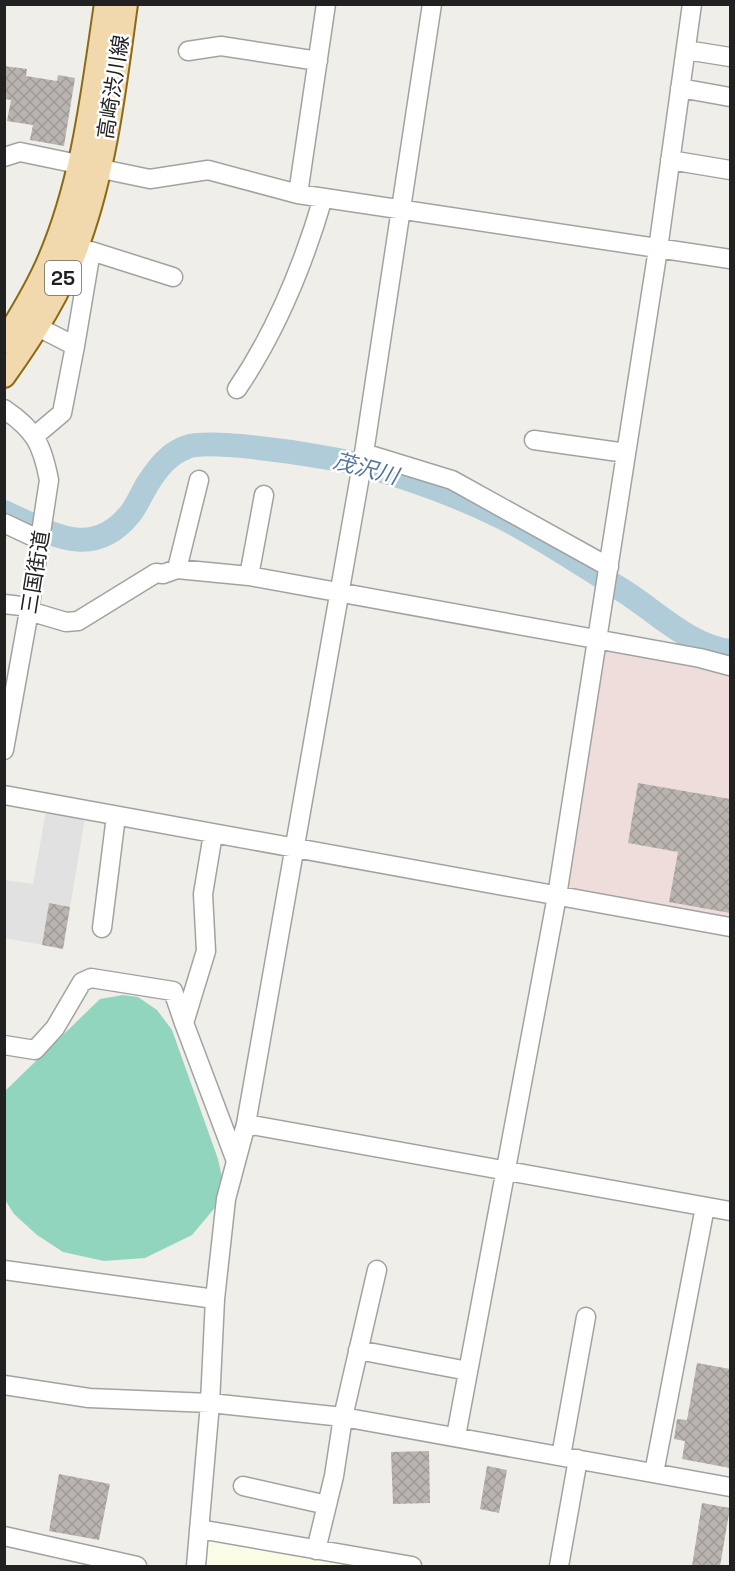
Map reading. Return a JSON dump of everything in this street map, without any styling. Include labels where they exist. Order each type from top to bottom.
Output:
[{"type":"main road","name":"高崎渋川線","points":[[89,166],[106,4]]},
{"type":"main road","name":"高崎渋川線","points":[[89,166],[126,4]]},
{"type":"main road","name":"25","points":[[4,376],[36,326],[66,272],[80,241],[89,166]]},
{"type":"main road","name":"25","points":[[4,342],[51,257],[89,166]]},
{"type":"street","points":[[298,194],[326,4]]},
{"type":"street","points":[[196,1566],[210,1403],[215,1299],[226,1199],[246,1125],[340,592],[432,4]]},
{"type":"street","points":[[456,1436],[557,896],[658,249],[692,4]]},
{"type":"street","points":[[188,51],[221,46],[318,61]]},
{"type":"street","points":[[686,50],[730,57]]},
{"type":"street","points":[[680,88],[730,97]]},
{"type":"street","points":[[4,157],[21,152],[150,179],[208,170],[298,194],[730,259]]},
{"type":"street","points":[[670,160],[730,170]]},
{"type":"street","points":[[237,389],[255,362],[286,303],[323,198]]},
{"type":"street","points":[[4,409],[36,435],[62,413],[91,251],[173,277]]},
{"type":"street","points":[[36,326],[75,346]]},
{"type":"street","name":"三国街道","points":[[4,750],[30,609],[49,480],[45,459],[36,435]]},
{"type":"street","points":[[534,440],[626,453]]},
{"type":"street","points":[[363,454],[452,480],[609,567]]},
{"type":"street","points":[[177,569],[199,480]]},
{"type":"street","points":[[249,576],[264,495]]},
{"type":"street","points":[[4,523],[40,540]]},
{"type":"street","points":[[4,604],[30,609],[66,622],[78,621],[147,577],[177,569],[249,576],[700,658],[730,666]]},
{"type":"street","points":[[4,795],[730,927]]},
{"type":"street","points":[[102,928],[116,816]]},
{"type":"street","points":[[184,1023],[206,951],[204,894],[213,834]]},
{"type":"street","points":[[4,1045],[35,1050],[55,1028],[82,982],[91,978],[173,991],[236,1161]]},
{"type":"street","points":[[246,1125],[730,1211]]},
{"type":"street","points":[[654,1473],[705,1207]]},
{"type":"street","points":[[4,1270],[215,1299]]},
{"type":"street","points":[[316,1550],[327,1505],[343,1417],[377,1270]]},
{"type":"street","points":[[559,1566],[586,1317]]},
{"type":"street","points":[[358,1350],[468,1371]]},
{"type":"street","points":[[4,1385],[89,1398],[210,1403],[343,1417],[730,1487]]},
{"type":"street","points":[[243,1486],[327,1505]]},
{"type":"street","points":[[199,1529],[412,1566]]},
{"type":"street","points":[[4,1536],[137,1566]]},
{"type":"shaded area","points":[[600,643],[730,671],[730,923],[563,893]]},
{"type":"shaded area","points":[[46,811],[85,818],[70,907],[49,903],[42,945],[5,938],[4,880],[33,884]]},
{"type":"shaded area","points":[[207,1535],[354,1561],[353,1566],[202,1566]]},
{"type":"green space","points":[[123,995],[138,997],[157,1010],[172,1030],[218,1159],[223,1182],[218,1204],[192,1235],[145,1258],[104,1261],[63,1252],[37,1235],[14,1214],[5,1200],[4,1092],[100,999]]},
{"type":"building","points":[[4,66],[27,69],[26,76],[57,81],[58,75],[75,78],[64,146],[30,140],[33,125],[7,121],[11,100],[4,99]]},
{"type":"building","points":[[638,783],[730,799],[730,913],[669,902],[678,852],[628,843]]},
{"type":"building","points":[[49,903],[70,907],[63,949],[42,945]]},
{"type":"building","points":[[697,1363],[730,1369],[730,1468],[682,1459],[685,1441],[674,1439],[677,1419],[687,1420]]},
{"type":"building","points":[[429,1451],[430,1503],[393,1504],[391,1452]]},
{"type":"building","points":[[487,1466],[507,1470],[499,1513],[480,1509]]},
{"type":"building","points":[[59,1474],[110,1484],[99,1540],[49,1531]]},
{"type":"building","points":[[702,1503],[730,1508],[720,1566],[692,1566]]},
{"type":"waterway","name":"茂沢川","points":[[4,512],[53,534],[85,540],[100,537],[115,529],[133,510],[160,467],[169,457],[187,447],[213,444],[252,447],[343,461],[413,481],[501,517],[577,561],[687,635],[715,648],[730,651]]}]
